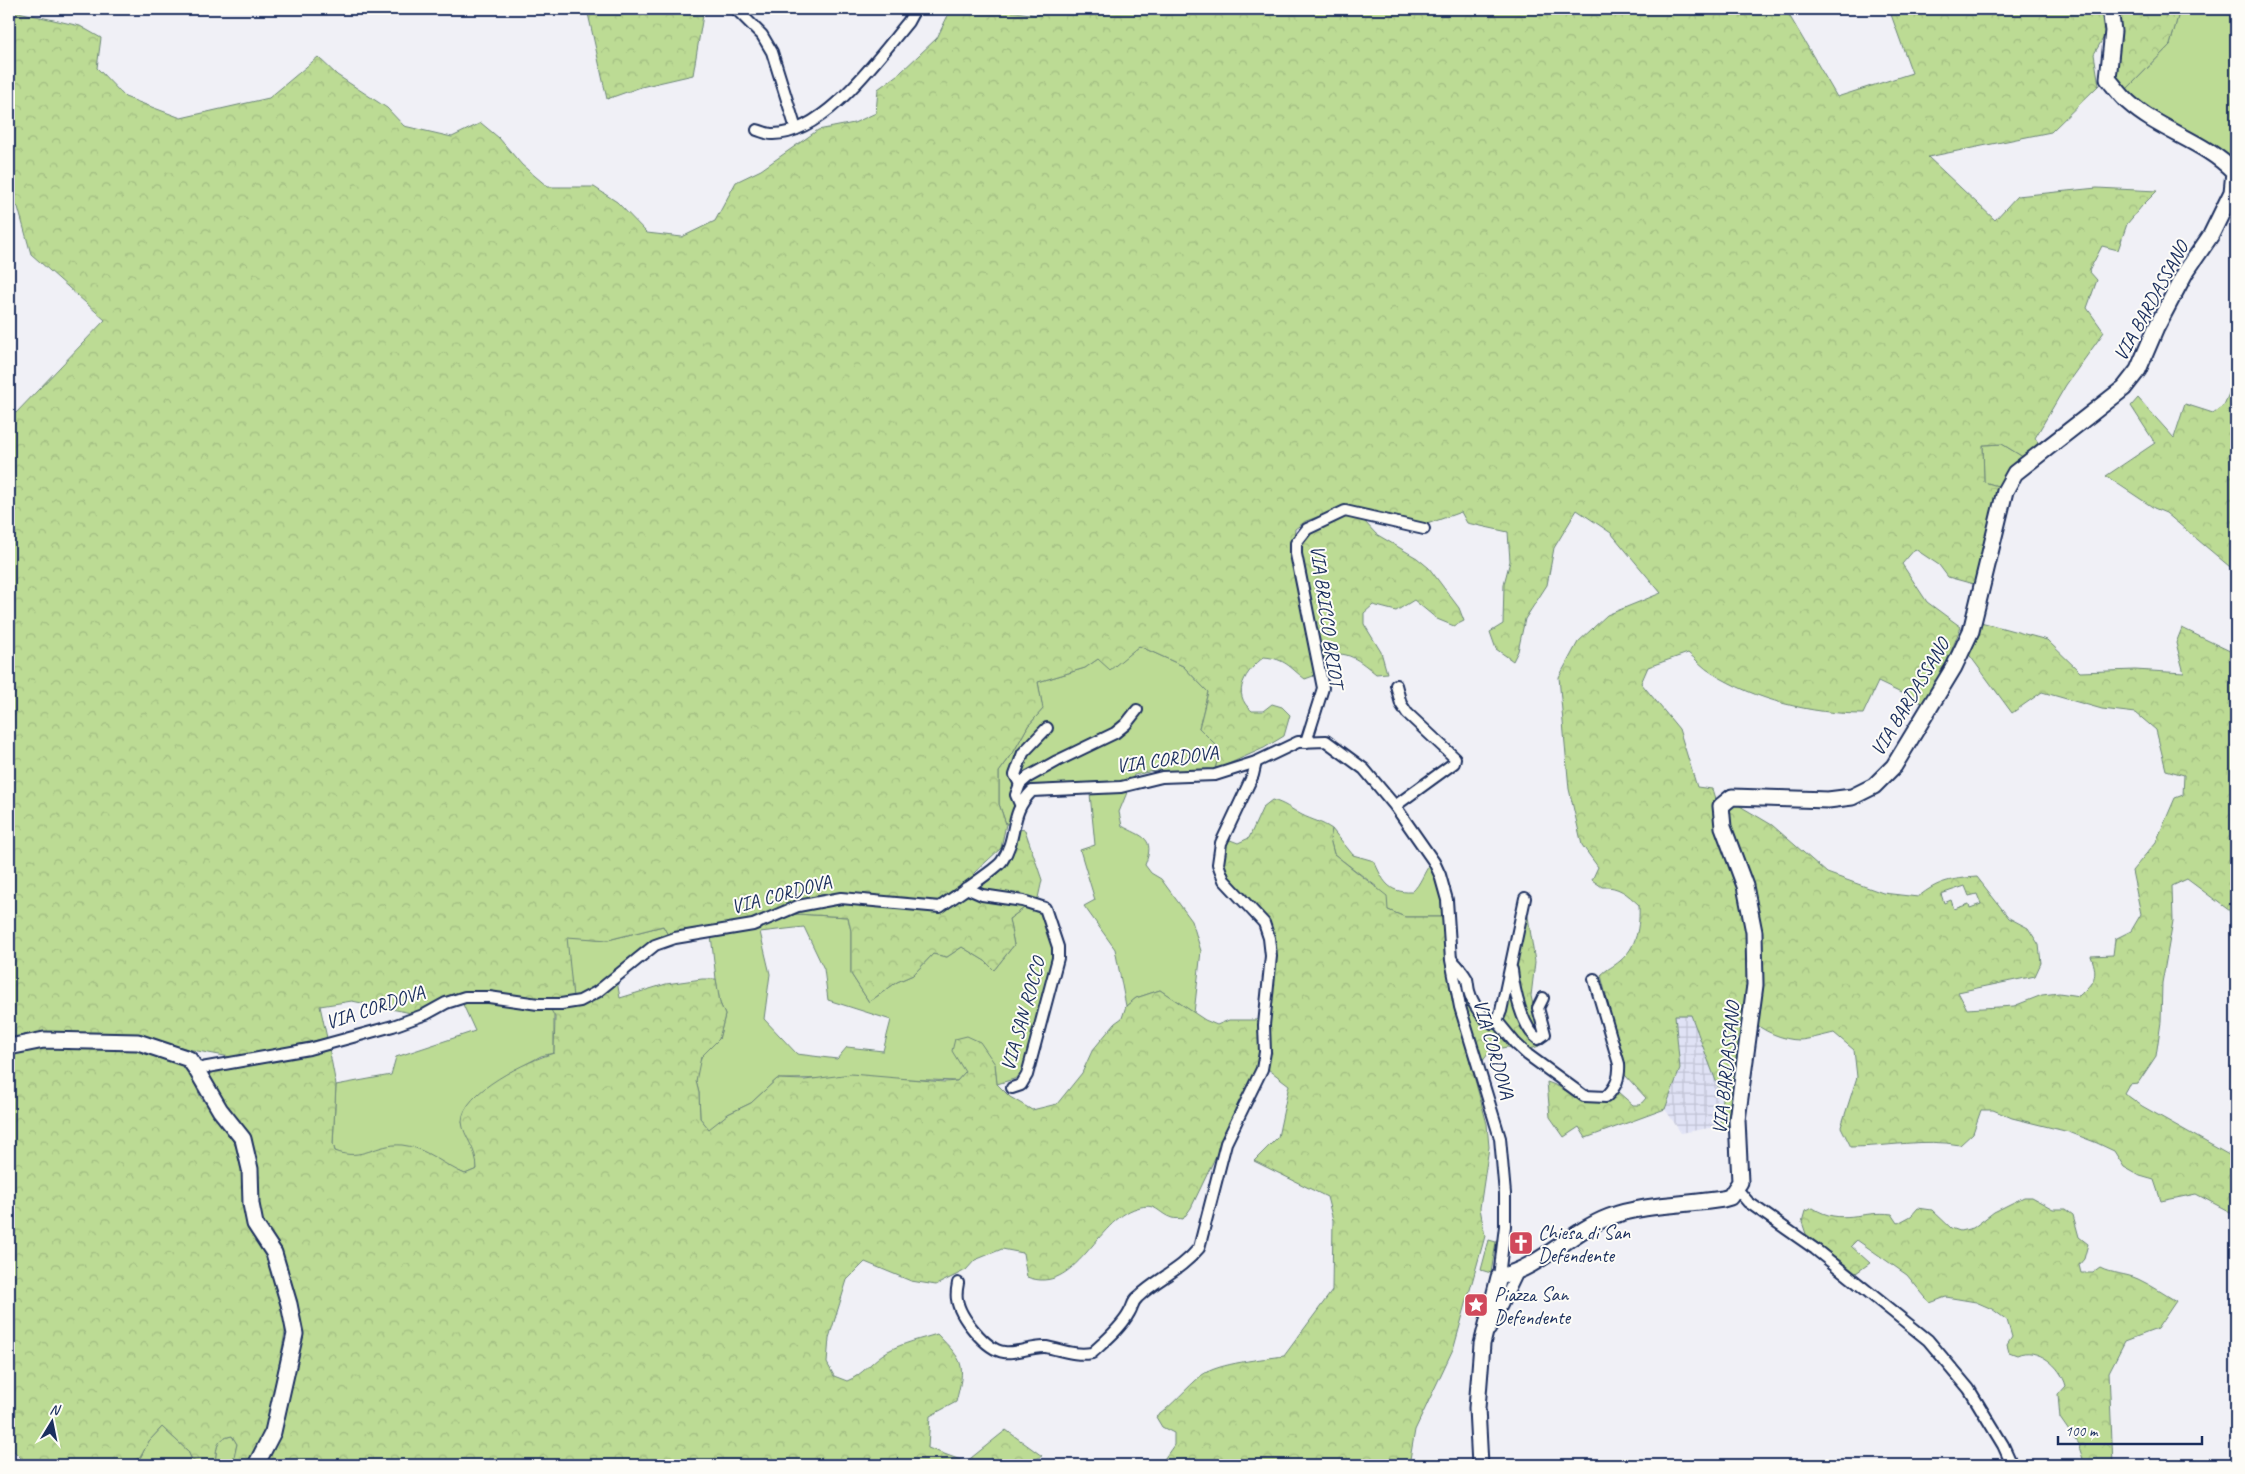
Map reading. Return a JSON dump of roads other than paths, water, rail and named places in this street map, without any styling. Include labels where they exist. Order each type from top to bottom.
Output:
[{"type":"street","points":[[736,9],[762,35],[772,52],[796,129]]},
{"type":"street","points":[[757,130],[771,134],[796,129],[838,103],[903,27],[915,9]]},
{"type":"street","name":"VIA BARDASSANO","points":[[1737,1189],[1740,1182],[1740,1166],[1737,1120],[1742,1067],[1755,984],[1754,932],[1745,886],[1722,827],[1721,806],[1732,797],[1828,800],[1852,797],[1874,786],[1894,766],[1954,667],[1970,631],[2000,510],[2010,480],[2016,472],[2124,388],[2138,370],[2156,328],[2185,273],[2211,235],[2232,192],[2234,172],[2226,164],[2195,142],[2128,102],[2108,79],[2113,31],[2110,9]]},
{"type":"street","name":"VIA BRICCO BRIOT","points":[[1306,742],[1323,688],[1296,554],[1296,543],[1300,536],[1308,529],[1345,511],[1424,529]]},
{"type":"street","points":[[1395,806],[1454,763],[1455,758],[1407,713],[1401,704],[1396,685]]},
{"type":"street","points":[[1020,804],[1016,794],[1020,784],[1057,760],[1115,733],[1126,724],[1137,710]]},
{"type":"street","points":[[1020,784],[1016,775],[1023,752],[1047,728]]},
{"type":"street","name":"VIA CORDOVA","points":[[196,1068],[309,1048],[393,1026],[426,1014],[446,1002],[466,997],[489,997],[538,1004],[561,1004],[580,1001],[597,992],[655,945],[669,940],[754,925],[798,906],[842,898],[940,907],[1002,862],[1012,839],[1017,811],[1020,804],[1032,791],[1121,787],[1162,777],[1215,775],[1256,762],[1298,742],[1326,741],[1364,769],[1395,806],[1434,862],[1440,875],[1447,900],[1451,960],[1460,1007],[1500,1138],[1505,1194],[1505,1226],[1499,1277]]},
{"type":"street","points":[[958,1283],[957,1299],[963,1316],[986,1343],[995,1349],[1005,1352],[1045,1347],[1077,1355],[1086,1354],[1092,1353],[1122,1322],[1130,1312],[1132,1302],[1174,1272],[1190,1259],[1199,1248],[1226,1142],[1262,1069],[1265,1052],[1264,1025],[1271,956],[1269,938],[1264,923],[1224,880],[1218,864],[1221,843],[1254,775],[1256,762]]},
{"type":"street","name":"VIA SAN ROCCO","points":[[966,888],[982,895],[1023,900],[1046,908],[1058,947],[1056,969],[1027,1076],[1021,1085],[1012,1088]]},
{"type":"street","points":[[1497,1021],[1501,1011],[1525,898]]},
{"type":"street","points":[[1451,960],[1462,971],[1468,981],[1469,993],[1480,1012],[1487,1021],[1492,1023],[1497,1021]]},
{"type":"street","points":[[1511,964],[1514,986],[1521,1009],[1530,1032],[1538,1039],[1544,1037],[1545,1034],[1538,1008],[1543,998]]},
{"type":"street","points":[[1497,1021],[1514,1043],[1584,1096],[1606,1097],[1614,1089],[1620,1076],[1619,1064],[1594,980]]},
{"type":"street","points":[[9,1047],[44,1040],[138,1042],[188,1058],[196,1068],[220,1110],[243,1139],[250,1169],[251,1204],[255,1224],[274,1253],[289,1304],[295,1334],[273,1432],[256,1465]]},
{"type":"street","points":[[1480,1465],[1478,1408],[1482,1344],[1499,1277],[1518,1272],[1571,1236],[1610,1217],[1650,1208],[1722,1199],[1730,1197],[1737,1189],[1748,1202],[1815,1249],[1928,1340],[1969,1389],[2003,1445],[2012,1465]]},
{"type":"street","points":[[1482,1344],[1518,1272]]},
{"type":"place","name":"Chiesa di San Defendente","points":[[1521,1243]]},
{"type":"place","name":"Piazza San Defendente","points":[[1476,1305]]}]
